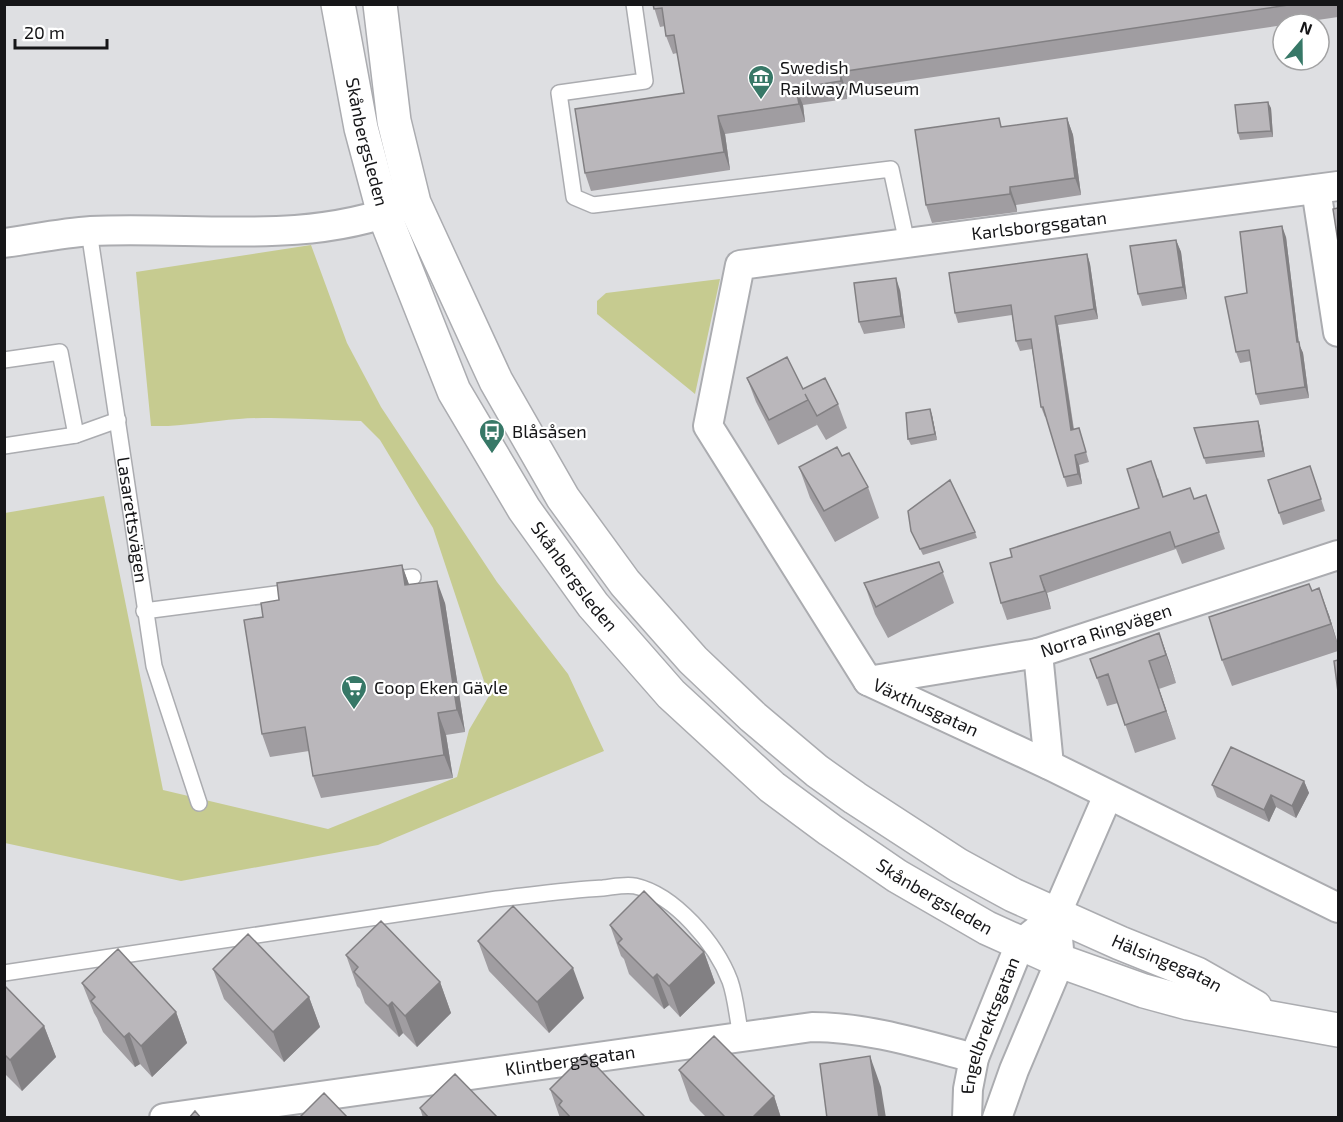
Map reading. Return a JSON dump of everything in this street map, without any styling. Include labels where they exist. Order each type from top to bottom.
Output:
[{"type":"street","name":"Skånbergsleden","points":[[338,4],[361,128],[384,214],[454,391],[524,509],[593,605],[671,694],[772,787],[897,876],[987,928],[1059,961]]},
{"type":"street","name":"Skånbergsleden","points":[[380,4],[394,121],[414,203],[496,381],[563,498],[625,583],[693,660],[753,717],[817,771],[958,865],[1056,915]]},
{"type":"street","points":[[1327,188],[1338,332]]},
{"type":"street","name":"Karlsborgsgatan","points":[[740,265],[1327,188]]},
{"type":"street","points":[[4,243],[89,231],[304,231],[344,225],[414,203]]},
{"type":"street","name":"Växthusgatan","points":[[740,265],[708,426],[868,681],[1048,765],[1338,908]]},
{"type":"street","name":"Norra Ringvägen","points":[[868,681],[1038,653],[1338,555]]},
{"type":"street","points":[[1038,653],[1048,765]]},
{"type":"street","points":[[1056,915],[1108,795]]},
{"type":"street","name":"Engelbrektsgatan","points":[[967,1118],[968,1089],[974,1058],[1020,944],[1056,915]]},
{"type":"street","name":"Engelbrektsgatan","points":[[997,1118],[1014,1070],[1059,961],[1056,915]]},
{"type":"street","name":"Hälsingegatan","points":[[1056,915],[1197,974],[1274,1018]]},
{"type":"street","name":"Hälsingegatan","points":[[1059,961],[1144,991],[1177,1000],[1338,1030]]},
{"type":"street","name":"Klintbergsgatan","points":[[164,1118],[741,1035],[812,1027],[835,1027],[893,1037],[974,1058]]},
{"type":"lane","points":[[634,4],[645,81],[559,93],[574,197],[593,205],[891,169],[907,243]]},
{"type":"lane","name":"Lasarettsvägen","points":[[89,231],[154,666],[199,803]]},
{"type":"lane","points":[[4,360],[60,352],[76,435]]},
{"type":"lane","points":[[4,446],[76,435],[118,420]]},
{"type":"lane","points":[[378,581],[413,577]]},
{"type":"lane","points":[[144,611],[320,589]]},
{"type":"lane","points":[[4,973],[497,899],[633,886],[651,891],[668,902],[687,918],[719,957],[731,982],[741,1035]]},
{"type":"green space","points":[[311,245],[347,343],[381,407],[497,582],[568,674],[604,751],[378,845],[181,881],[5,843],[5,513],[104,496],[163,790],[328,829],[457,777],[469,730],[489,696],[433,528],[380,440],[361,421],[254,418],[151,426],[136,272]]},
{"type":"green space","points":[[720,279],[695,394],[597,314],[597,301],[606,293]]},
{"type":"building","name":"Swedish Railway Museum","points":[[653,4],[1295,4],[840,72],[841,81],[796,88],[799,104],[718,116],[724,152],[585,173],[575,109],[684,93],[674,35],[666,36],[662,8],[654,9]]},
{"type":"building","points":[[1268,102],[1271,131],[1238,133],[1235,105]]},
{"type":"building","points":[[999,118],[1001,127],[1067,118],[1075,178],[1010,187],[1010,194],[926,205],[915,130]]},
{"type":"building","points":[[1338,208],[1338,242],[1333,209]]},
{"type":"building","points":[[1282,226],[1305,387],[1256,394],[1249,350],[1236,352],[1225,297],[1247,293],[1240,232]]},
{"type":"building","points":[[1176,240],[1183,287],[1138,294],[1130,246]]},
{"type":"building","points":[[1087,254],[1094,309],[1055,316],[1071,430],[1079,428],[1086,452],[1075,455],[1078,474],[1064,477],[1043,407],[1041,407],[1031,339],[1016,341],[1011,305],[955,313],[949,273]]},
{"type":"building","points":[[896,278],[901,316],[859,322],[854,283]]},
{"type":"building","points":[[787,357],[803,389],[825,378],[838,404],[817,416],[805,394],[808,400],[769,420],[747,378]]},
{"type":"building","points":[[930,409],[935,434],[908,439],[906,413]]},
{"type":"building","points":[[1258,421],[1263,451],[1204,458],[1194,428]]},
{"type":"building","points":[[837,447],[842,456],[849,453],[868,487],[824,511],[799,467]]},
{"type":"building","points":[[1151,461],[1163,497],[1190,488],[1194,499],[1206,495],[1219,532],[1175,547],[1170,532],[1040,576],[1045,591],[1001,603],[990,563],[1012,557],[1010,549],[1139,508],[1127,469]]},
{"type":"building","points":[[1310,466],[1321,499],[1279,513],[1268,480]]},
{"type":"building","points":[[950,480],[975,532],[920,549],[911,531],[908,511]]},
{"type":"building","points":[[939,562],[943,572],[876,607],[864,583]]},
{"type":"building","points":[[402,565],[405,585],[437,581],[457,710],[438,713],[444,755],[313,776],[305,727],[262,734],[244,620],[263,617],[261,603],[279,600],[277,583]]},
{"type":"building","points":[[1309,584],[1312,591],[1319,588],[1331,624],[1222,660],[1209,617]]},
{"type":"building","points":[[1159,633],[1166,655],[1149,661],[1166,711],[1125,725],[1108,674],[1097,678],[1090,659]]},
{"type":"building","points":[[1338,660],[1338,692],[1334,661]]},
{"type":"building","points":[[1231,747],[1304,781],[1292,806],[1271,795],[1264,810],[1212,785]]},
{"type":"building","points":[[644,891],[704,952],[669,986],[657,974],[653,978],[618,943],[622,939],[610,925]]},
{"type":"building","points":[[513,906],[573,968],[537,1002],[478,941]]},
{"type":"building","points":[[381,921],[440,982],[405,1016],[392,1002],[388,1006],[354,972],[358,967],[346,955]]},
{"type":"building","points":[[248,934],[309,997],[273,1032],[213,969]]},
{"type":"building","points":[[118,949],[176,1012],[141,1046],[129,1033],[124,1037],[91,1001],[95,997],[82,983]]},
{"type":"building","points":[[4,985],[44,1026],[10,1060],[4,1054]]},
{"type":"building","points":[[714,1036],[774,1096],[752,1118],[726,1118],[679,1070]]},
{"type":"building","points":[[585,1054],[645,1118],[571,1118],[559,1105],[562,1101],[550,1089]]},
{"type":"building","points":[[870,1056],[879,1118],[827,1118],[820,1064]]},
{"type":"building","points":[[455,1074],[498,1118],[429,1118],[420,1108]]},
{"type":"building","points":[[324,1093],[348,1118],[299,1118]]},
{"type":"building","points":[[195,1111],[201,1118],[189,1118]]},
{"type":"place","name":"Swedish Railway Museum","points":[[761,101]]},
{"type":"place","name":"Blåsåsen","points":[[492,455]]},
{"type":"place","name":"Coop Eken Gävle","points":[[354,711]]}]
